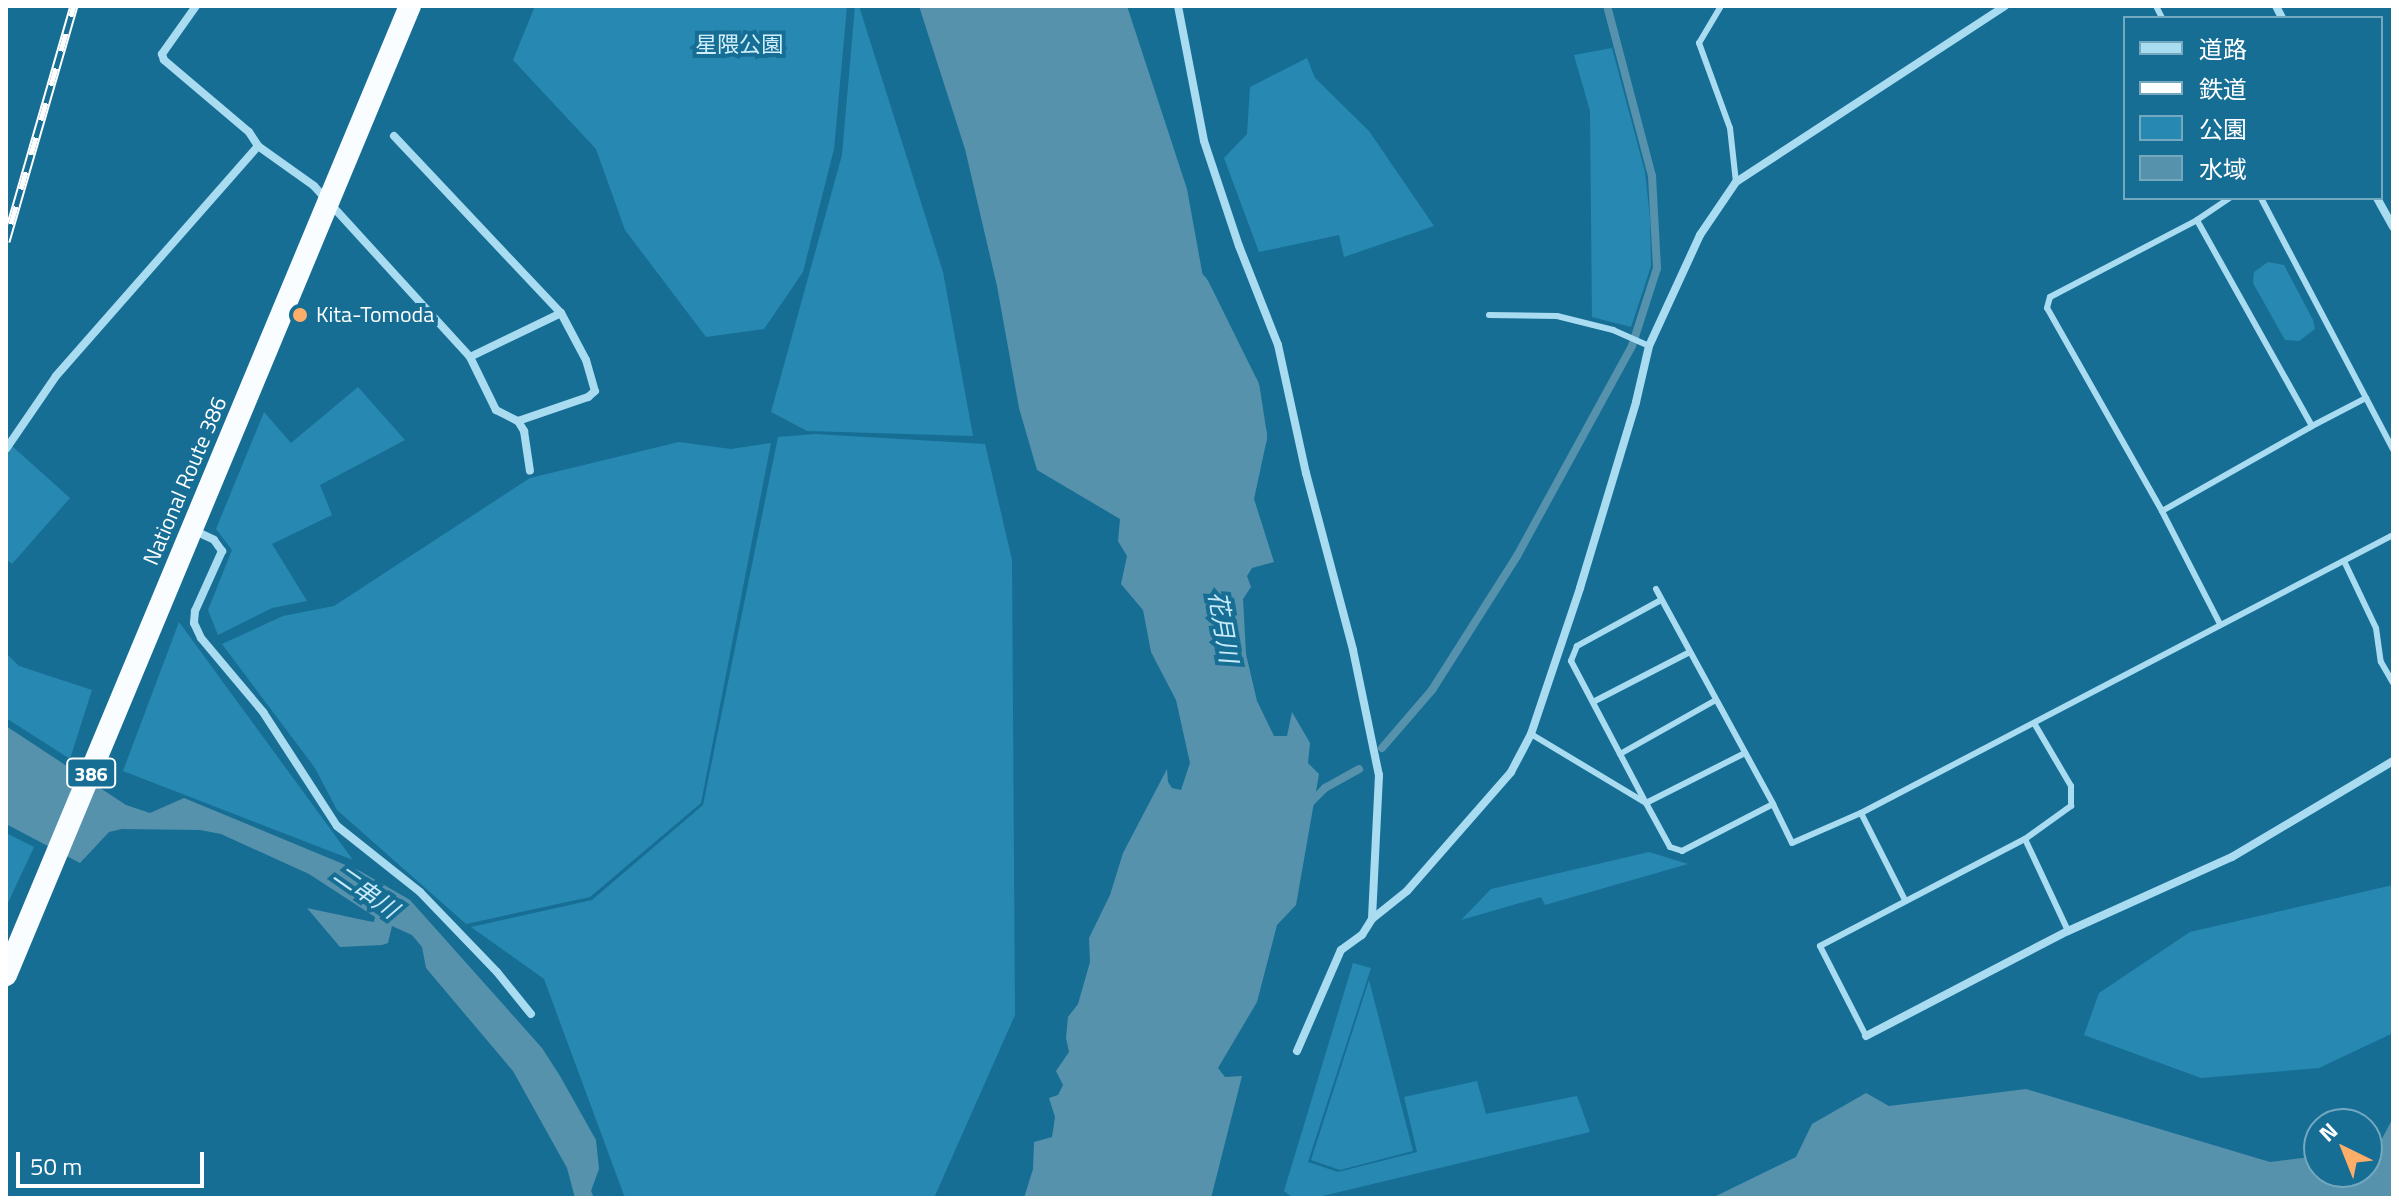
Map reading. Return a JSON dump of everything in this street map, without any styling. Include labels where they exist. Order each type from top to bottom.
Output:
[{"type":"highway","name":"National Route 386","points":[[6,975],[410,6]]},
{"type":"street","points":[[196,6],[162,54],[164,60],[249,132],[258,146],[304,177],[470,357],[496,410],[518,421],[529,449],[530,471]]},
{"type":"street","points":[[1178,6],[1204,141],[1239,246],[1278,345],[1306,473],[1353,650],[1379,775],[1372,919]]},
{"type":"street","points":[[1297,1051],[1341,950],[1362,935],[1372,919],[1407,891],[1511,772],[1531,734],[1580,588],[1636,402],[1646,344],[1700,235],[1736,182],[2005,6]]},
{"type":"street","points":[[394,136],[561,313],[586,360],[595,391],[588,397],[518,421]]},
{"type":"street","points":[[6,449],[56,376],[258,146]]},
{"type":"street","points":[[2378,200],[2393,227]]},
{"type":"street","points":[[470,357],[561,313]]},
{"type":"street","points":[[192,530],[214,540],[222,551],[195,611],[194,623],[201,638],[263,712],[337,826],[420,892],[497,972],[531,1014]]},
{"type":"street","points":[[1866,1036],[2068,931],[2232,857],[2393,761]]},
{"type":"lane","points":[[1721,6],[1699,43],[1730,128],[1736,182]]},
{"type":"lane","points":[[2220,624],[2162,511],[2047,308],[2050,297],[2197,220],[2227,200]]},
{"type":"lane","points":[[2262,200],[2393,449]]},
{"type":"lane","points":[[2197,220],[2312,426]]},
{"type":"lane","points":[[1489,315],[1557,316],[1631,336],[1646,344]]},
{"type":"lane","points":[[2162,511],[2366,398]]},
{"type":"lane","points":[[1656,589],[1792,843],[1861,813],[2393,535]]},
{"type":"lane","points":[[2344,561],[2376,628],[2381,662],[2393,683]]},
{"type":"lane","points":[[1661,600],[1577,646],[1571,661],[1670,847],[1682,851],[1773,804]]},
{"type":"lane","points":[[1593,702],[1690,652]]},
{"type":"lane","points":[[1620,754],[1716,700]]},
{"type":"lane","points":[[1866,1036],[1820,946],[2025,839],[2071,806],[2071,786],[2034,723]]},
{"type":"lane","points":[[1531,734],[1646,803]]},
{"type":"lane","points":[[1646,803],[1745,753]]},
{"type":"lane","points":[[1861,813],[1905,900]]},
{"type":"lane","points":[[2025,839],[2068,931]]},
{"type":"green space","name":"星隈公園","points":[[535,6],[847,6],[834,149],[803,272],[764,329],[706,337],[625,230],[596,149],[513,60]]},
{"type":"green space","points":[[855,6],[859,6],[943,272],[973,436],[807,431],[771,412],[842,155]]},
{"type":"green space","points":[[1612,48],[1645,172],[1650,218],[1651,266],[1631,327],[1592,317],[1590,111],[1574,55]]},
{"type":"green space","points":[[1307,58],[1315,78],[1369,131],[1434,226],[1344,257],[1339,235],[1259,252],[1224,158],[1247,134],[1250,87]]},
{"type":"green space","points":[[2268,262],[2284,265],[2313,320],[2315,329],[2299,341],[2285,340],[2253,283],[2254,272]]},
{"type":"green space","points":[[358,387],[405,440],[320,485],[332,515],[272,544],[307,601],[272,608],[218,635],[208,610],[232,550],[216,529],[264,412],[291,443]]},
{"type":"green space","points":[[815,434],[985,444],[1012,560],[1015,1015],[934,1198],[625,1198],[544,979],[471,927],[592,900],[703,805],[778,437]]},
{"type":"green space","points":[[679,442],[731,449],[771,443],[701,803],[590,897],[466,924],[337,810],[315,768],[222,644],[283,616],[334,606],[530,478]]},
{"type":"green space","points":[[12,446],[70,498],[12,564],[6,559],[6,457]]},
{"type":"green space","points":[[179,622],[353,860],[123,771]]},
{"type":"green space","points":[[6,653],[19,666],[92,690],[70,759],[6,718]]},
{"type":"green space","points":[[6,833],[34,847],[6,907]]},
{"type":"green space","points":[[1649,852],[1688,864],[1545,905],[1541,897],[1461,920],[1491,889]]},
{"type":"green space","points":[[2393,885],[2393,1033],[2319,1068],[2201,1078],[2084,1035],[2099,993],[2190,932]]},
{"type":"green space","points":[[1353,963],[1371,968],[1308,1162],[1338,1172],[1417,1152],[1404,1097],[1477,1081],[1486,1114],[1577,1096],[1590,1132],[1314,1198],[1293,1198],[1284,1191]]},
{"type":"green space","points":[[1369,980],[1413,1151],[1340,1170],[1311,1160]]},
{"type":"water","points":[[919,6],[1127,6],[1187,189],[1229,420],[1274,562],[1252,568],[1247,576],[1251,587],[1243,599],[1246,654],[1257,701],[1274,736],[1287,736],[1292,712],[1310,743],[1308,763],[1319,774],[1296,905],[1277,925],[1257,1002],[1218,1068],[1225,1077],[1242,1076],[1211,1198],[1024,1198],[1033,1169],[1034,1142],[1052,1137],[1055,1117],[1049,1098],[1058,1095],[1063,1085],[1056,1071],[1069,1052],[1066,1038],[1068,1017],[1078,1004],[1090,962],[1089,938],[1110,895],[1123,853],[1167,769],[1172,788],[1181,790],[1190,763],[1176,700],[1151,652],[1143,610],[1121,584],[1127,556],[1118,541],[1120,519],[1037,470],[1019,408],[997,286],[965,149]]},
{"type":"water","name":"二串川","points":[[6,726],[126,805],[150,813],[184,798],[360,871],[410,900],[542,1048],[560,1076],[596,1140],[599,1169],[591,1191],[594,1198],[575,1198],[567,1168],[513,1071],[426,968],[422,947],[412,935],[392,926],[388,943],[340,947],[307,908],[374,922],[375,917],[309,874],[221,834],[200,830],[122,829],[109,832],[80,863],[6,824]]},
{"type":"water","points":[[2026,1089],[2270,1162],[2303,1158],[2303,1188],[2383,1188],[2383,1137],[2393,1118],[2393,1198],[1712,1198],[1796,1157],[1812,1124],[1866,1093],[1889,1106]]},
{"type":"waterway","points":[[1382,748],[1432,690],[1517,556],[1632,346],[1657,268],[1652,176],[1607,6]]},
{"type":"waterway","name":"花月川","points":[[1188,292],[1237,391],[1244,436],[1227,515]]},
{"type":"waterway","points":[[1308,805],[1325,788],[1359,769]]},
{"type":"railway","points":[[6,241],[74,6]]},
{"type":"place","name":"Kita-Tomoda","points":[[300,315]]}]
